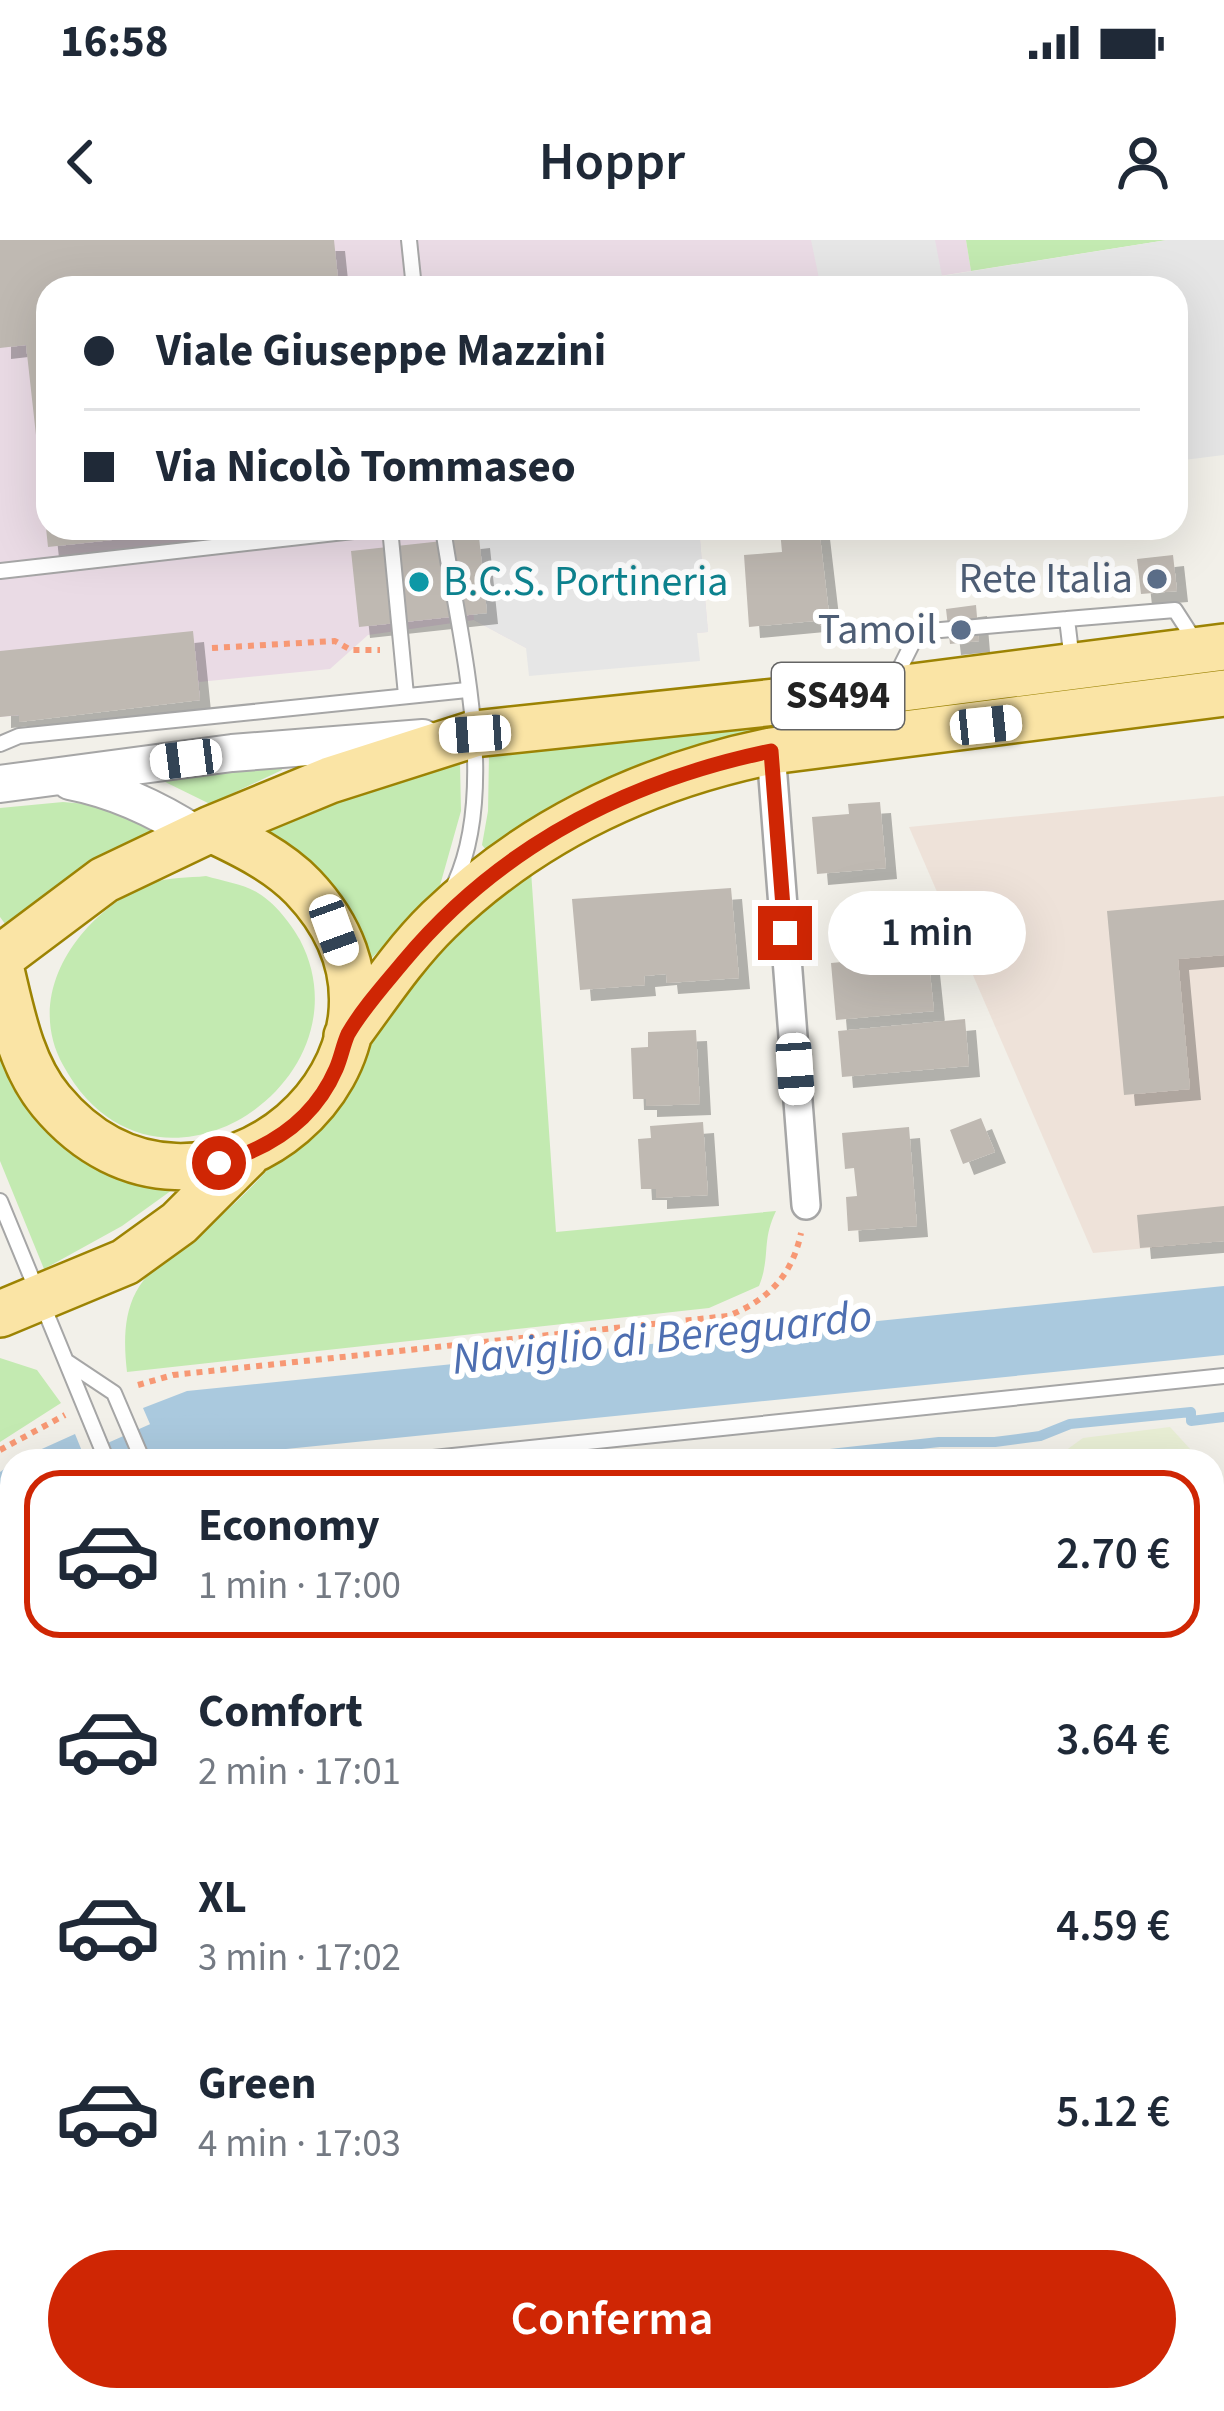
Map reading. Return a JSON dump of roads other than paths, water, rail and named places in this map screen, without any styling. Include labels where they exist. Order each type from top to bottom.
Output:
[{"type":"main road","name":"SS494","points":[[204,832],[275,864],[304,888],[334,930],[351,997],[347,1036],[337,1068],[306,1115],[290,1130],[247,1155],[219,1163],[160,1164],[132,1157],[74,1124],[50,1100],[30,1068],[2,955],[104,880],[204,832],[329,780],[475,734],[889,690],[1213,649]]},
{"type":"main road","name":"SS494","points":[[347,1036],[438,921],[523,850],[628,793],[714,763],[771,751],[1224,694]]},
{"type":"main road","name":"SS494","points":[[20,1305],[125,1262],[179,1223],[247,1155]]},
{"type":"street","points":[[0,784],[232,753],[475,734]]},
{"type":"street","points":[[771,751],[806,1205]]},
{"type":"street","points":[[48,777],[130,798],[204,832]]},
{"type":"lane","points":[[409,240],[413,276]]},
{"type":"lane","points":[[0,572],[276,540]]},
{"type":"lane","points":[[391,540],[406,695]]},
{"type":"lane","points":[[438,921],[466,858],[474,818],[475,734],[445,540]]},
{"type":"lane","points":[[889,690],[918,632],[1175,610],[1213,649]]},
{"type":"lane","points":[[1067,619],[1072,665]]},
{"type":"lane","points":[[0,744],[20,736],[467,689]]},
{"type":"lane","points":[[0,1201],[20,1305],[67,1360],[113,1394],[138,1449]]},
{"type":"lane","points":[[67,1360],[102,1449]]},
{"type":"lane","points":[[520,1449],[1224,1376]]},
{"type":"water","points":[[1224,1286],[1224,1355],[286,1449],[161,1449],[143,1408],[187,1391]]},
{"type":"water","points":[[75,1434],[81,1449],[42,1449]]},
{"type":"waterway","points":[[876,1449],[995,1442],[1040,1436],[1070,1424],[1191,1412],[1191,1421],[1224,1417]]},
{"type":"waterway","name":"Naviglio di Bereguardo","points":[[142,1449],[169,1437],[210,1433]]},
{"type":"place","name":"Rete Italia","points":[[1157,579]]},
{"type":"place","name":"B.C.S. Portineria","points":[[419,582]]},
{"type":"place","name":"Tamoil","points":[[961,630]]}]
